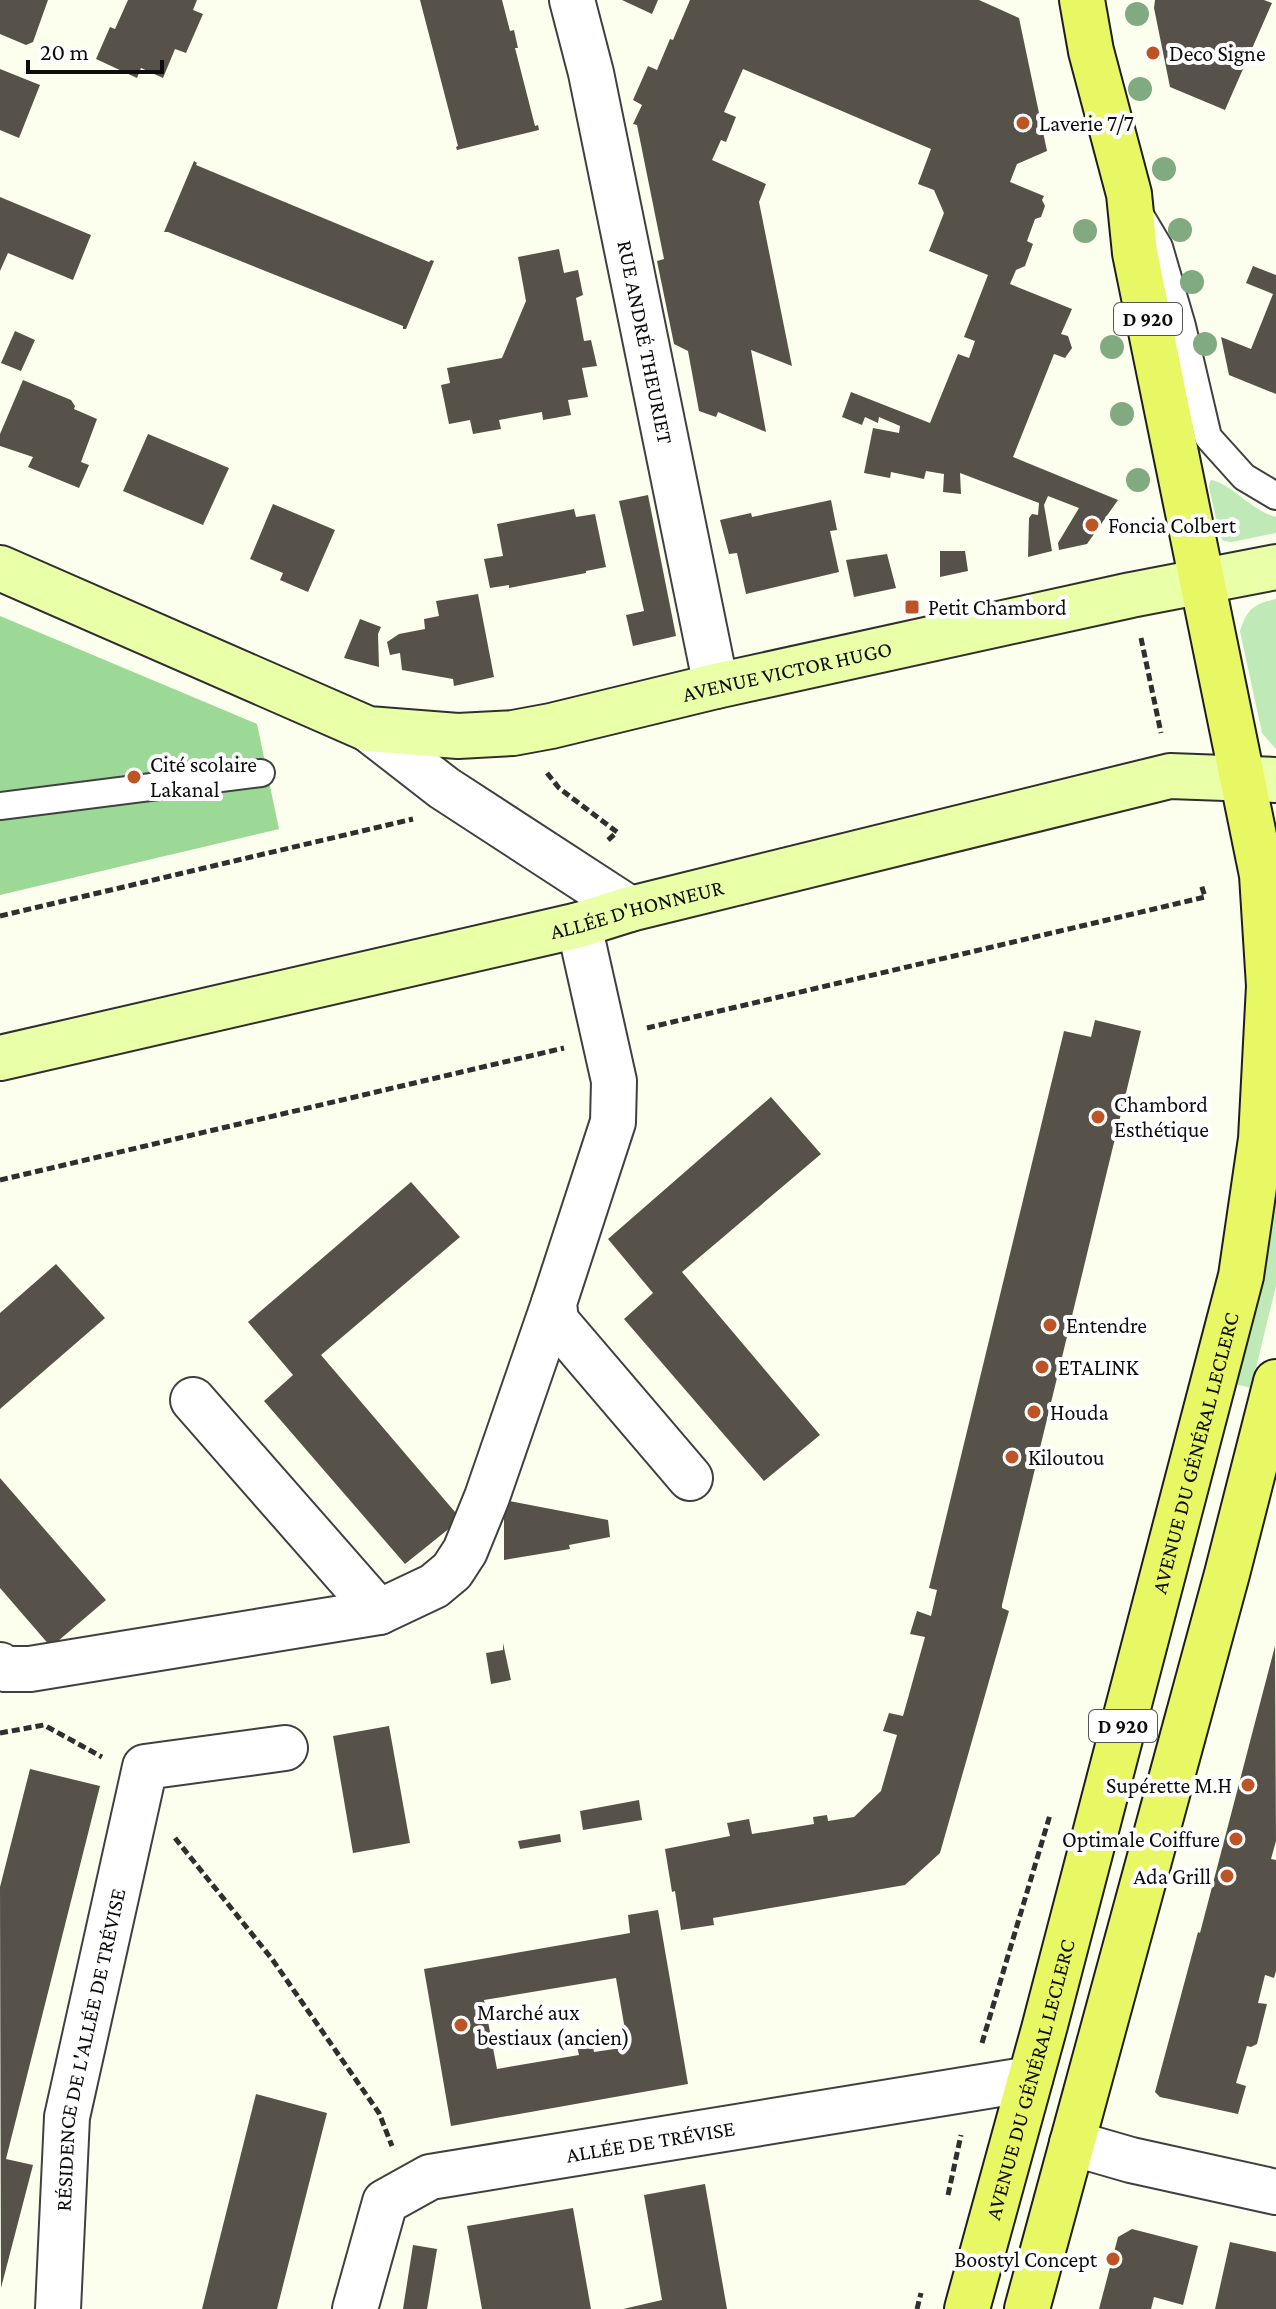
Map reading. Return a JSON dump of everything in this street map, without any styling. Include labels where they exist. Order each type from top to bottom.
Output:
[{"type":"main road","name":"D 920","points":[[1082,0],[1091,51],[1129,194],[1135,253],[1202,582]]},
{"type":"main road","name":"AVENUE VICTOR HUGO","points":[[0,568],[368,729],[458,736],[513,733],[551,726],[716,686],[1131,595],[1276,567]]},
{"type":"main road","name":"AVENUE DU GÉNÉRAL LECLERC","points":[[967,2309],[1241,1276],[1261,1139],[1269,986],[1260,779],[1202,582]]},
{"type":"main road","name":"ALLÉE D'HONNEUR","points":[[0,1058],[579,925],[630,909],[1170,776],[1260,779]]},
{"type":"main road","name":"D 920","points":[[1027,2309],[1227,1574],[1276,1382]]},
{"type":"street","name":"RUE ANDRÉ THEURIET","points":[[572,0],[591,73],[716,686]]},
{"type":"street","points":[[368,729],[456,796],[630,909]]},
{"type":"street","points":[[2,1668],[30,1669],[379,1612],[434,1586],[452,1571],[465,1551],[487,1497],[613,1122],[614,1081],[579,925]]},
{"type":"street","points":[[554,1303],[556,1321],[690,1478]]},
{"type":"street","points":[[193,1400],[379,1612]]},
{"type":"street","name":"RÉSIDENCE DE L'ALLÉE DE TRÉVISE","points":[[58,2309],[67,2117],[145,1767],[285,1748]]},
{"type":"street","name":"ALLÉE DE TRÉVISE","points":[[355,2309],[385,2202],[430,2177],[1030,2079]]},
{"type":"street","points":[[1072,2143],[1131,2160],[1276,2192]]},
{"type":"lane","points":[[1129,194],[1159,247],[1182,326],[1208,437],[1244,477],[1276,496]]},
{"type":"lane","points":[[0,806],[261,773]]},
{"type":"path","points":[[1138,626],[1162,738]]},
{"type":"path","points":[[513,733],[559,788],[617,832],[574,872]]},
{"type":"path","points":[[0,916],[419,818],[456,796]]},
{"type":"path","points":[[0,1733],[44,1725],[115,1764],[272,1959],[379,2113],[408,2188]]},
{"type":"green space","points":[[1212,480],[1276,517],[1276,533],[1223,541],[1209,487]]},
{"type":"green space","points":[[1276,599],[1276,749],[1262,733],[1240,631],[1252,609]]},
{"type":"green space","name":"Cité scolaire Lakanal","points":[[0,616],[257,724],[279,829],[0,895]]},
{"type":"green space","points":[[1276,1198],[1276,1286],[1251,1388],[1235,1384],[1262,1278]]},
{"type":"building","points":[[0,0],[48,0],[33,42],[26,45],[0,34]]},
{"type":"building","points":[[128,0],[197,0],[193,10],[203,14],[186,53],[175,49],[163,78],[141,68],[137,78],[96,59],[110,27],[115,29]]},
{"type":"building","points":[[420,0],[502,0],[510,31],[514,30],[518,48],[515,48],[535,126],[538,125],[539,130],[457,150]]},
{"type":"building","points":[[622,0],[658,0],[652,14]]},
{"type":"building","points":[[690,0],[979,0],[1019,18],[1047,151],[1017,164],[1010,182],[1044,196],[1045,206],[1041,217],[1035,219],[1027,241],[1033,244],[1025,266],[1016,270],[1010,284],[1072,309],[1061,334],[1068,336],[1072,348],[1065,358],[1054,354],[1013,457],[1118,500],[1087,544],[1059,550],[1058,543],[1079,508],[1048,496],[1044,505],[1052,551],[1028,557],[1029,518],[1032,514],[1038,515],[1039,503],[960,473],[961,494],[943,492],[944,474],[926,471],[924,479],[891,472],[890,478],[864,473],[873,428],[899,433],[900,426],[879,417],[878,423],[865,417],[862,425],[842,417],[851,392],[930,423],[958,354],[969,358],[975,341],[964,337],[988,275],[929,251],[944,213],[934,190],[918,184],[931,149],[743,69],[724,112],[736,117],[726,142],[721,140],[712,160],[766,184],[759,202],[792,366],[751,350],[766,432],[718,412],[716,417],[699,411],[688,351],[674,344],[657,261],[664,259],[637,125],[633,124],[642,105],[633,100],[648,66],[657,70]]},
{"type":"building","points":[[1155,0],[1264,0],[1272,3],[1225,110],[1170,87]]},
{"type":"building","points":[[0,69],[40,85],[19,138],[0,130]]},
{"type":"building","points":[[194,161],[196,165],[429,262],[434,261],[406,329],[164,232]]},
{"type":"building","points":[[0,197],[91,235],[73,280],[8,253],[0,271]]},
{"type":"building","points":[[559,249],[564,273],[578,270],[583,295],[576,298],[584,341],[591,340],[597,366],[582,368],[588,397],[568,400],[571,415],[543,420],[542,412],[499,420],[501,429],[473,434],[470,420],[449,424],[441,385],[450,383],[447,368],[502,358],[526,301],[518,257]]},
{"type":"building","points":[[1253,266],[1276,275],[1276,394],[1229,375],[1221,337],[1251,349],[1273,294],[1246,283]]},
{"type":"building","points":[[15,331],[35,340],[21,371],[1,363]]},
{"type":"building","points":[[23,380],[71,400],[74,409],[97,419],[81,462],[89,465],[79,488],[28,467],[33,457],[0,446],[0,434]]},
{"type":"building","points":[[148,434],[229,468],[203,525],[123,491]]},
{"type":"building","points":[[648,495],[676,636],[633,646],[626,615],[644,611],[619,501]]},
{"type":"building","points":[[831,500],[837,530],[830,531],[839,572],[746,594],[737,553],[729,554],[720,520],[751,513],[752,517]]},
{"type":"building","points":[[273,504],[335,530],[308,592],[280,580],[283,573],[250,559]]},
{"type":"building","points":[[574,509],[576,517],[595,514],[606,567],[509,588],[509,585],[490,588],[484,559],[503,556],[497,524]]},
{"type":"building","points":[[940,551],[965,551],[968,571],[940,577]]},
{"type":"building","points":[[887,554],[896,588],[854,597],[846,560]]},
{"type":"building","points":[[478,594],[494,677],[454,686],[453,679],[402,670],[400,653],[390,655],[387,642],[399,634],[425,629],[424,619],[439,616],[436,601]]},
{"type":"building","points":[[360,619],[381,627],[378,634],[379,667],[344,658]]},
{"type":"building","points":[[1095,1020],[1141,1031],[1002,1605],[1009,1611],[940,1853],[905,1885],[713,1918],[714,1925],[681,1930],[665,1849],[730,1836],[727,1823],[749,1819],[752,1834],[814,1824],[813,1817],[827,1815],[828,1821],[854,1817],[881,1791],[897,1735],[883,1731],[889,1713],[903,1716],[925,1637],[910,1634],[917,1611],[931,1616],[937,1590],[929,1588],[1064,1031],[1091,1037]]},
{"type":"building","points":[[771,1097],[821,1154],[682,1272],[820,1435],[764,1481],[624,1319],[653,1293],[608,1239]]},
{"type":"building","points":[[411,1182],[460,1237],[321,1355],[461,1519],[405,1564],[264,1401],[293,1375],[248,1322]]},
{"type":"building","points":[[56,1264],[105,1318],[0,1409],[0,1313]]},
{"type":"building","points":[[0,1478],[106,1600],[51,1647],[0,1588]]},
{"type":"building","points":[[504,1500],[608,1520],[610,1537],[569,1545],[570,1549],[504,1560]]},
{"type":"building","points":[[503,1643],[511,1680],[491,1684],[486,1653],[503,1650]]},
{"type":"building","points":[[1275,1646],[1276,1841],[1271,1859],[1276,1860],[1276,1971],[1274,1978],[1265,1975],[1258,2003],[1267,2004],[1257,2044],[1247,2046],[1236,2083],[1246,2086],[1238,2114],[1160,2097],[1155,2092]]},
{"type":"building","points":[[389,1726],[410,1843],[353,1853],[333,1736]]},
{"type":"building","points":[[30,1769],[100,1786],[6,2159],[33,2165],[1,2288],[0,1887]]},
{"type":"building","points":[[639,1800],[642,1820],[583,1830],[580,1811]]},
{"type":"building","points":[[560,1834],[561,1842],[520,1849],[518,1841]]},
{"type":"building","name":"Marché aux bestiaux (ancien)","points":[[658,1910],[688,2084],[451,2126],[424,1969],[630,1933],[628,1915]],"holes":[[[616,1978],[628,2047],[594,2052],[592,2043],[577,2046],[579,2055],[497,2069],[484,2000]]]},
{"type":"building","points":[[256,2094],[327,2113],[277,2309],[202,2309]]},
{"type":"building","points":[[705,2184],[727,2309],[623,2309],[662,2300],[644,2195]]},
{"type":"building","points":[[573,2208],[591,2309],[482,2309],[467,2226]]},
{"type":"building","points":[[1132,2229],[1198,2246],[1183,2305],[1154,2297],[1151,2309],[1099,2309],[1118,2237]]},
{"type":"building","points":[[1230,2242],[1276,2252],[1276,2309],[1215,2309]]},
{"type":"building","points":[[413,2245],[437,2249],[427,2309],[403,2309]]},
{"type":"place","name":"Deco Signe","points":[[1153,53]]},
{"type":"place","name":"Laverie 7/7","points":[[1023,123]]},
{"type":"place","name":"Foncia Colbert","points":[[1092,525]]},
{"type":"place","name":"Petit Chambord","points":[[912,607]]},
{"type":"place","name":"Cité scolaire Lakanal","points":[[134,777]]},
{"type":"place","name":"Chambord Esthétique","points":[[1098,1117]]},
{"type":"place","name":"Entendre","points":[[1050,1325]]},
{"type":"place","name":"ETALINK","points":[[1042,1367]]},
{"type":"place","name":"Houda","points":[[1034,1412]]},
{"type":"place","name":"Kiloutou","points":[[1012,1457]]},
{"type":"place","name":"Supérette M.H","points":[[1248,1785]]},
{"type":"place","name":"Optimale Coiffure","points":[[1236,1839]]},
{"type":"place","name":"Ada Grill","points":[[1227,1876]]},
{"type":"place","name":"Marché aux bestiaux (ancien)","points":[[461,2025]]},
{"type":"place","name":"Boostyl Concept","points":[[1113,2259]]}]
